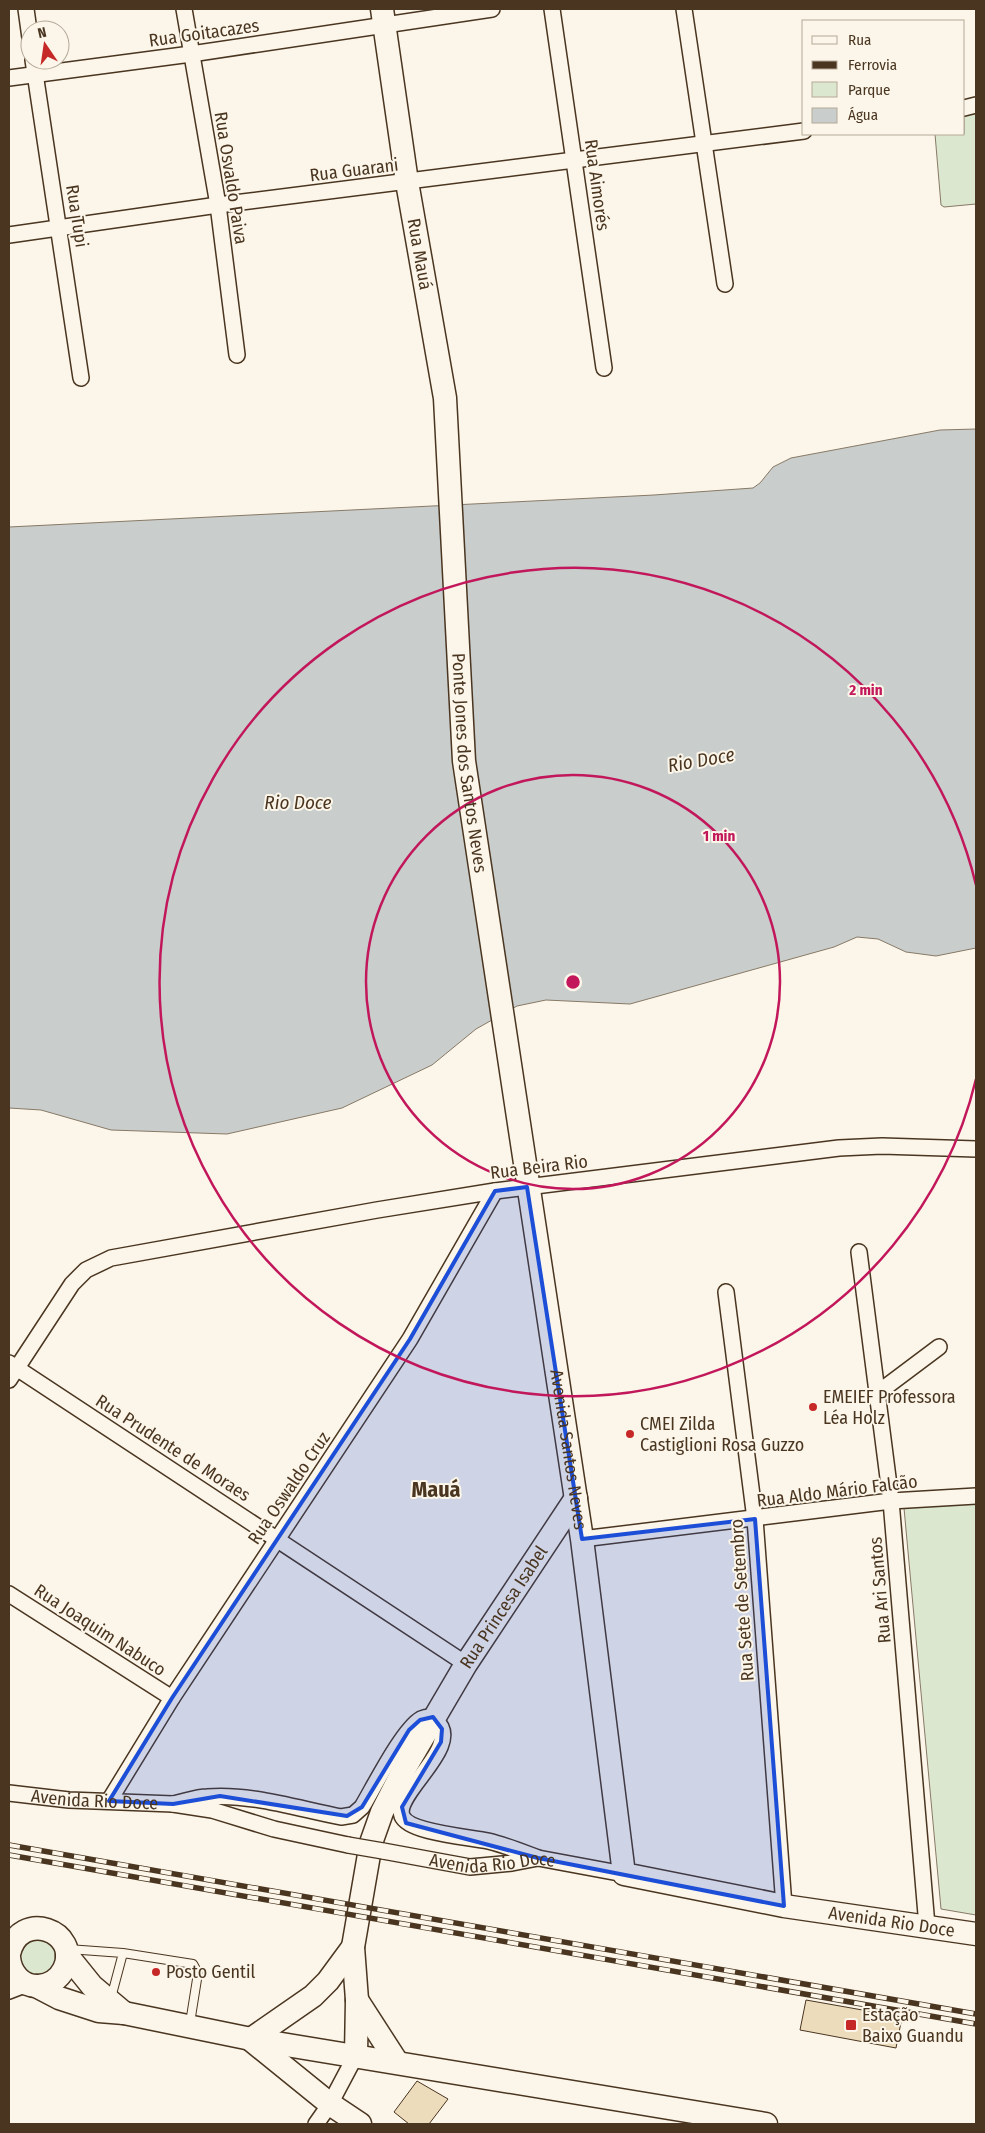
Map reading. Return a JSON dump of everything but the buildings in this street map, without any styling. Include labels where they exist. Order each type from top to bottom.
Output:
[{"type":"street","name":"Rua Osvaldo Paiva","points":[[184,9],[218,205],[237,355]]},
{"type":"street","name":"Rua Goitacazes","points":[[70,64],[191,54],[383,17],[492,9]]},
{"type":"street","name":"Rua Aimorés","points":[[552,9],[604,368]]},
{"type":"street","points":[[684,9],[725,284]]},
{"type":"street","name":"Rua Mauá","points":[[383,17],[408,182],[445,398],[449,499]]},
{"type":"street","name":"Rua Goitacazes","points":[[9,78],[27,70]]},
{"type":"street","name":"Rua Tupi","points":[[34,70],[60,228],[81,378]]},
{"type":"street","name":"Rua Guarani","points":[[9,235],[218,205],[802,131]]},
{"type":"street","name":"Ponte Jones dos Santos Neves","points":[[449,499],[464,761],[503,1025]]},
{"type":"street","name":"Avenida Santos Neves","points":[[503,1025],[582,1539],[624,1874]]},
{"type":"street","name":"Rua Beira Rio","points":[[11,1370],[72,1284],[86,1270],[111,1258],[377,1210],[495,1191],[839,1148],[882,1146],[976,1150]]},
{"type":"street","name":"Rua Oswaldo Cruz","points":[[109,1801],[172,1698],[410,1339],[495,1191]]},
{"type":"street","name":"Rua Ari Santos","points":[[859,1252],[879,1392],[891,1501],[927,1926]]},
{"type":"street","name":"Rua Sete de Setembro","points":[[726,1292],[755,1519],[784,1906]]},
{"type":"street","points":[[879,1392],[939,1347]]},
{"type":"street","name":"Rua Prudente de Moraes","points":[[11,1370],[278,1539],[466,1664]]},
{"type":"street","name":"Rua Aldo Mário Falcão","points":[[582,1539],[891,1501],[976,1496]]},
{"type":"street","name":"Rua Princesa Isabel","points":[[353,1947],[372,1843],[377,1827],[402,1773],[466,1664],[576,1498]]},
{"type":"street","name":"Rua Joaquim Nabuco","points":[[9,1594],[172,1698]]},
{"type":"street","points":[[173,1804],[205,1797],[220,1796],[250,1799],[341,1817],[353,1814],[362,1807],[409,1730],[420,1720],[434,1718],[442,1729],[441,1742],[435,1756],[403,1803],[401,1809],[406,1822],[414,1826],[488,1841],[538,1858]]},
{"type":"street","name":"Avenida Rio Doce","points":[[9,1793],[68,1800],[173,1804],[212,1810],[274,1828],[348,1845],[470,1867],[505,1864],[538,1858],[784,1906],[976,1934]]},
{"type":"street","points":[[117,2008],[92,1986],[67,1952],[59,1937],[51,1931],[42,1928],[32,1928],[23,1932],[10,1946],[12,1971],[24,1987],[99,2011],[117,2008],[250,2039],[356,2055],[759,2124]]},
{"type":"street","points":[[316,2124],[330,2104],[356,2055],[357,2000],[353,1947]]},
{"type":"street","points":[[250,2039],[313,1996],[328,1981],[353,1947]]},
{"type":"street","points":[[24,1987],[46,1985],[62,1974],[66,1965],[67,1952]]},
{"type":"street","points":[[357,2000],[397,2062]]},
{"type":"street","points":[[250,2039],[330,2104],[360,2124]]},
{"type":"lane","points":[[67,1952],[123,1953],[193,1964],[197,1968],[198,1973],[189,2025]]},
{"type":"lane","points":[[117,2008],[123,1953]]},
{"type":"highlighted area","points":[[527,1187],[582,1539],[755,1519],[784,1906],[538,1858],[406,1823],[402,1807],[441,1742],[442,1729],[433,1717],[420,1720],[409,1730],[362,1807],[347,1816],[220,1796],[173,1804],[109,1801],[172,1698],[410,1339],[495,1191]]},
{"type":"green space","points":[[976,98],[976,204],[944,207],[941,205],[935,135],[965,135],[965,101]]},
{"type":"green space","points":[[976,1499],[976,1915],[941,1909],[904,1508]]},
{"type":"green space","points":[[43,1935],[61,1956],[44,1979],[23,1974],[17,1947]]},
{"type":"water","name":"Rio Doce","points":[[976,429],[976,948],[936,956],[906,952],[878,939],[857,937],[834,947],[630,1004],[546,1000],[517,1006],[476,1029],[432,1065],[342,1108],[227,1134],[111,1130],[41,1110],[9,1108],[9,527],[654,495],[753,488],[760,483],[773,467],[791,458],[940,430]]},
{"type":"railway","points":[[9,1845],[976,2014]]},
{"type":"railway","points":[[9,1855],[976,2024]]},
{"type":"place","name":"EMEIEF Professora Léa Holz","points":[[813,1407]]},
{"type":"place","name":"CMEI Zilda Castiglioni Rosa Guzzo","points":[[630,1434]]},
{"type":"place","name":"Posto Gentil","points":[[156,1972]]},
{"type":"place","name":"Estação Baixo Guandu","points":[[851,2025]]},
{"type":"district","name":"Mauá","points":[[436,1489]]}]
